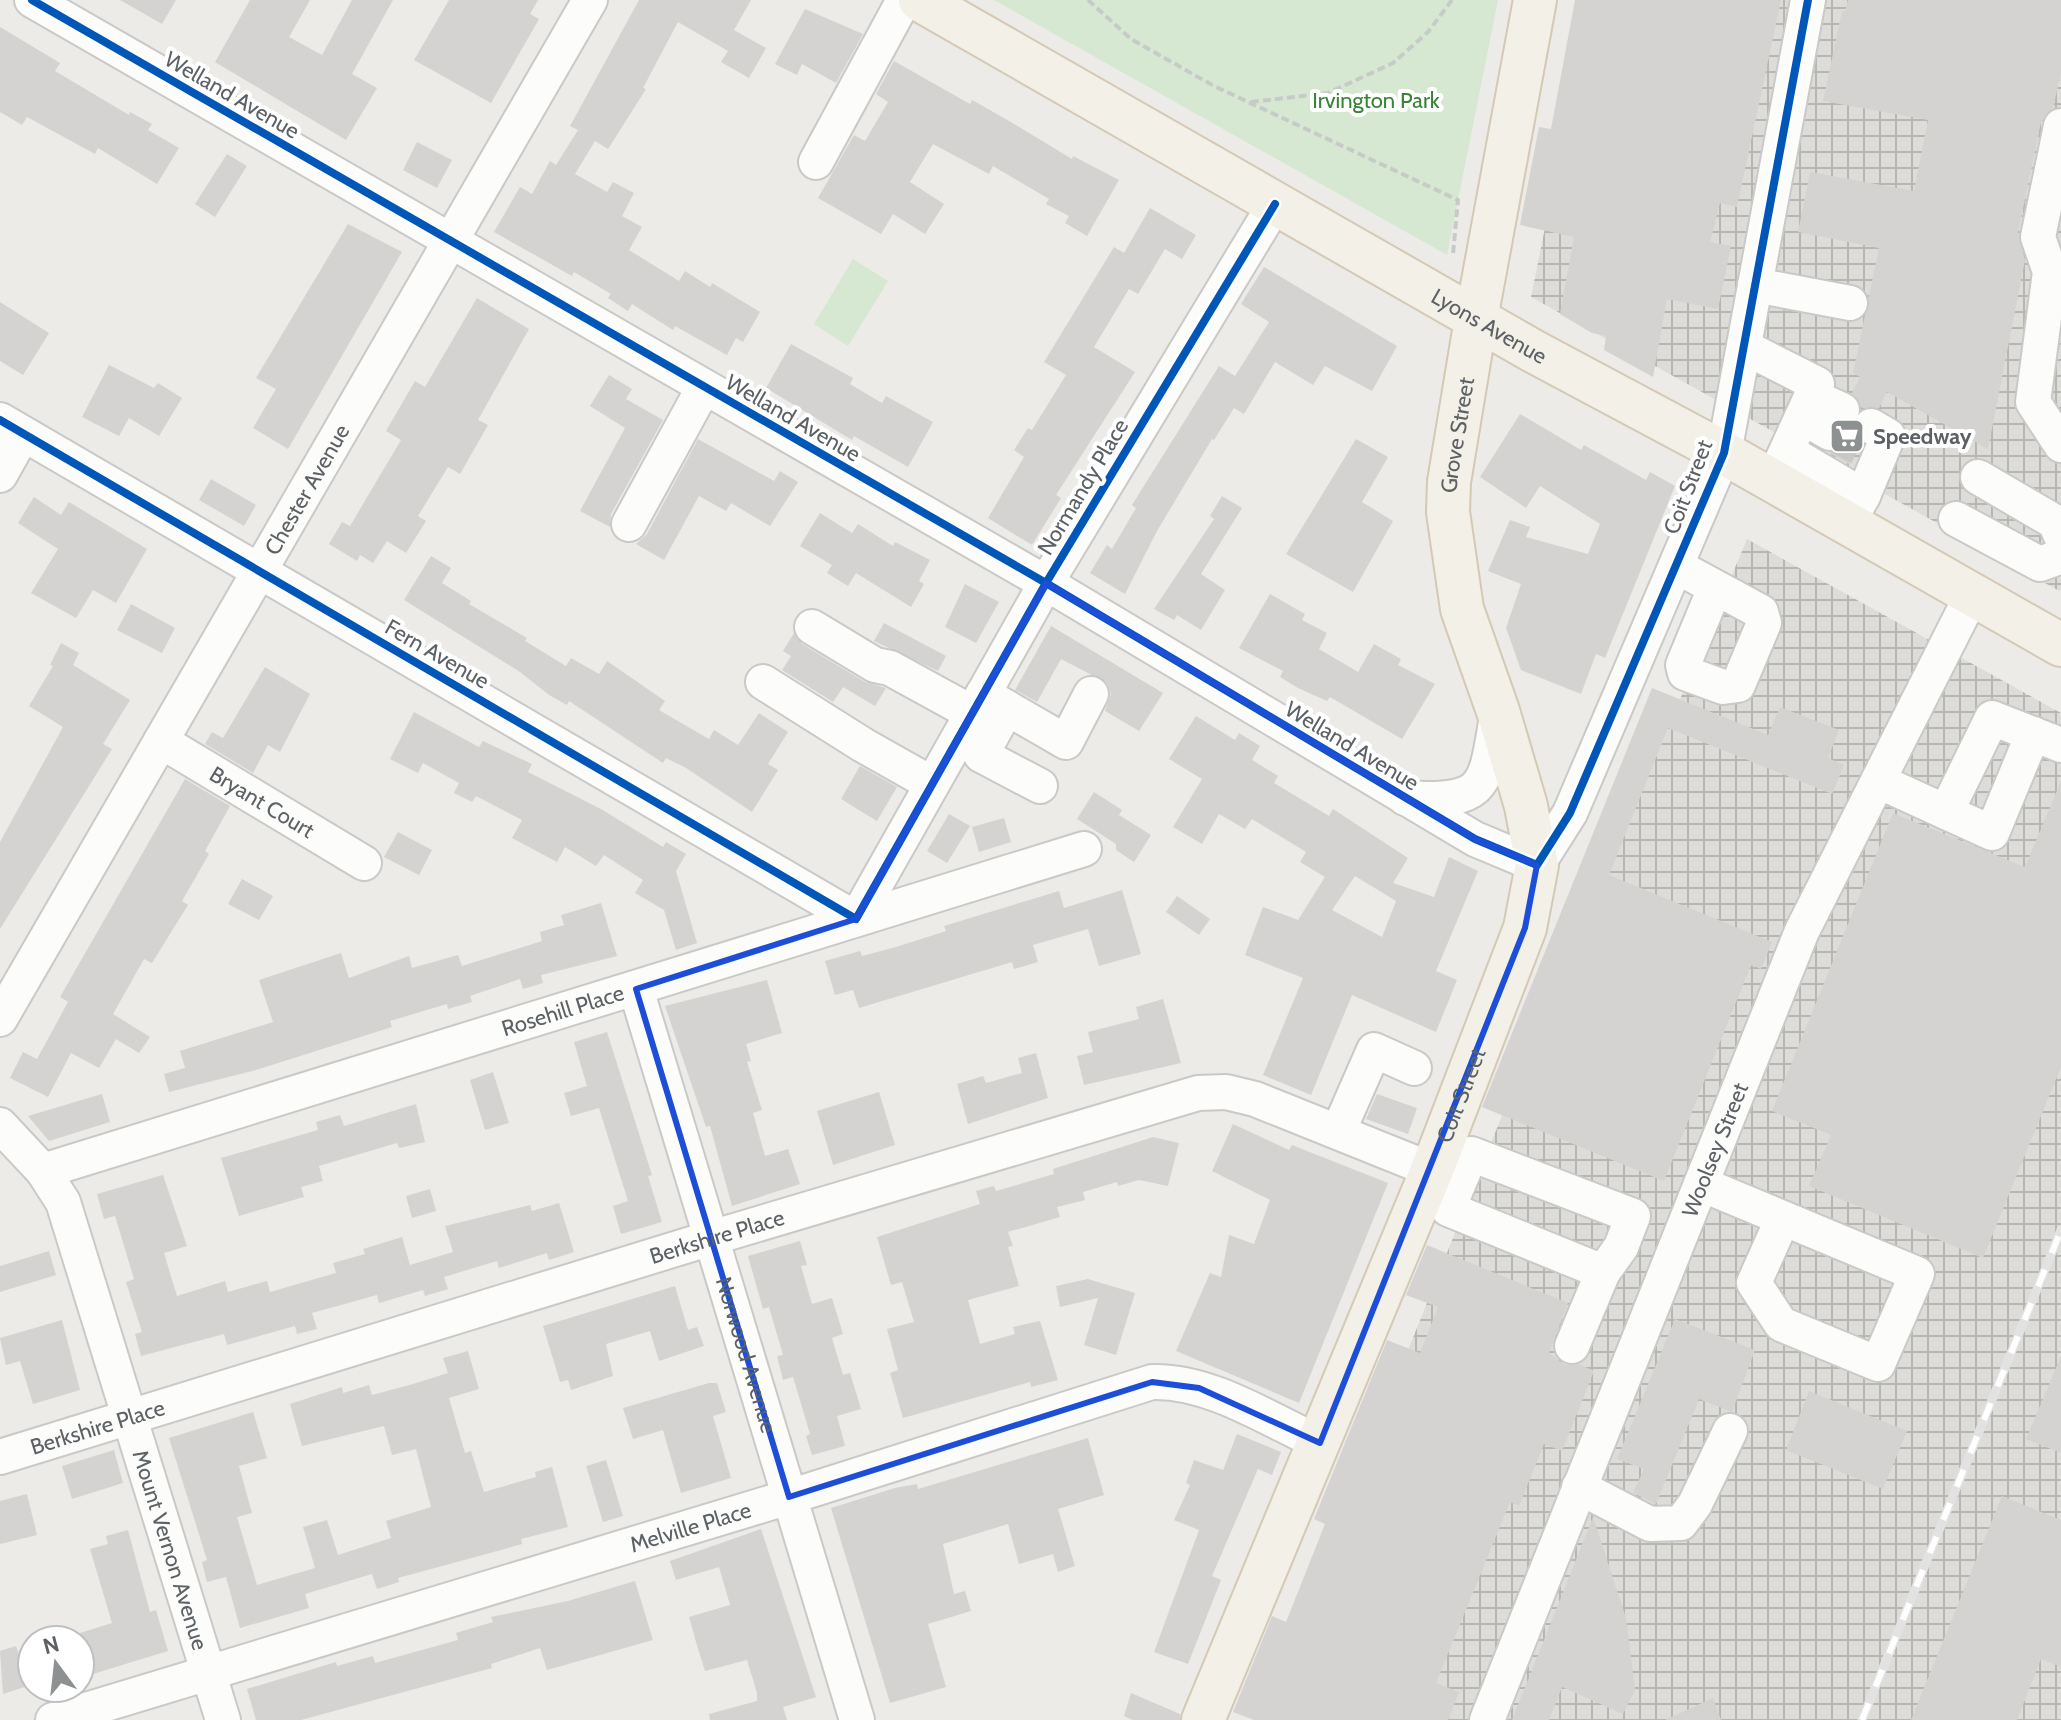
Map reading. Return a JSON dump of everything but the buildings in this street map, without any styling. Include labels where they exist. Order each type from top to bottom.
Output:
[{"type":"main road","name":"Lyons Avenue","points":[[920,0],[1476,319],[1724,453],[1833,452],[1973,593],[2060,641]]},
{"type":"main road","name":"Grove Street","points":[[1535,0],[1476,319],[1449,482],[1448,512],[1452,562],[1462,609],[1498,711],[1526,806],[1537,865]]},
{"type":"main road","name":"Coit Street","points":[[1203,1720],[1432,1170],[1525,928],[1537,865]]},
{"type":"street","name":"Welland Avenue","points":[[32,0],[1046,583],[1475,839],[1537,865]]},
{"type":"street","name":"Chester Avenue","points":[[0,1019],[590,0]]},
{"type":"street","points":[[816,162],[904,0]]},
{"type":"street","name":"Coit Street","points":[[1537,865],[1570,813],[1724,453],[1808,0]]},
{"type":"street","points":[[2061,126],[2038,237],[2050,272],[2033,402],[2061,445]]},
{"type":"street","name":"Normandy Place","points":[[856,919],[932,784],[988,705],[1046,583],[1275,204]]},
{"type":"street","points":[[1755,285],[1850,303]]},
{"type":"street","points":[[1744,347],[1817,384],[1833,452]]},
{"type":"street","points":[[629,524],[704,387]]},
{"type":"street","points":[[0,475],[12,427]]},
{"type":"street","name":"Fern Avenue","points":[[12,427],[856,919]]},
{"type":"street","points":[[1956,519],[2040,564],[2061,550],[2055,522],[1978,477]]},
{"type":"street","points":[[1676,566],[1715,588]]},
{"type":"street","name":"Woolsey Street","points":[[1487,1720],[1802,931],[1973,593]]},
{"type":"street","points":[[812,627],[875,665],[988,705],[1066,742],[1091,694]]},
{"type":"street","points":[[763,682],[932,784]]},
{"type":"street","points":[[988,705],[981,755],[1040,786]]},
{"type":"street","points":[[1404,798],[1442,801],[1471,791],[1486,778],[1498,711]]},
{"type":"street","points":[[1878,781],[1992,833],[2047,740],[1992,718],[1946,812]]},
{"type":"street","name":"Bryant Court","points":[[161,741],[364,863]]},
{"type":"street","name":"Rosehill Place","points":[[43,1171],[1084,849]]},
{"type":"street","name":"Norwood Avenue","points":[[636,989],[857,1720]]},
{"type":"street","points":[[1338,1132],[1374,1050],[1414,1068]]},
{"type":"street","name":"Berkshire Place","points":[[0,1457],[128,1415],[1198,1093],[1226,1092],[1255,1099],[1432,1170]]},
{"type":"street","name":"Mount Vernon Avenue","points":[[6,1140],[43,1171],[63,1202],[223,1720]]},
{"type":"street","points":[[1572,1346],[1612,1259],[1633,1216],[1471,1154],[1448,1209],[1612,1259],[1668,1267]]},
{"type":"street","points":[[1701,1184],[1783,1218],[1917,1274],[1878,1364],[1781,1324],[1754,1283],[1783,1218]]},
{"type":"street","name":"Melville Place","points":[[53,1720],[789,1497],[1152,1382],[1175,1381],[1199,1388],[1320,1443]]},
{"type":"street","points":[[1579,1487],[1650,1524],[1681,1523],[1695,1504],[1730,1431]]},
{"type":"path","points":[[1088,0],[1131,39],[1249,102],[1458,200],[1453,255]]},
{"type":"path","points":[[1249,102],[1328,93],[1393,63],[1428,32],[1452,0]]},
{"type":"highlighted area","points":[[1046,583],[1475,839],[1537,865],[1525,928],[1320,1443],[1199,1388],[1152,1382],[789,1497],[636,989],[856,919]]},
{"type":"shaded area","points":[[1591,0],[2061,0],[2061,592],[1531,297]]},
{"type":"shaded area","points":[[1747,539],[2061,713],[2061,1720],[1260,1720],[1565,958],[1635,807]]},
{"type":"green space","name":"Irvington Park","points":[[994,0],[1498,0],[1447,255]]},
{"type":"green space","points":[[853,259],[888,281],[848,346],[814,324]]},
{"type":"tunnel","points":[[1830,433],[1859,448]]},
{"type":"railway","points":[[1862,1720],[2061,1230]]},
{"type":"cycle path","points":[[32,0],[1046,583],[1475,839],[1537,865],[1570,813],[1724,453],[1808,0]]},
{"type":"cycle path","points":[[0,420],[856,919],[1046,583],[1275,204]]},
{"type":"place","name":"Speedway","points":[[1847,436]]}]
